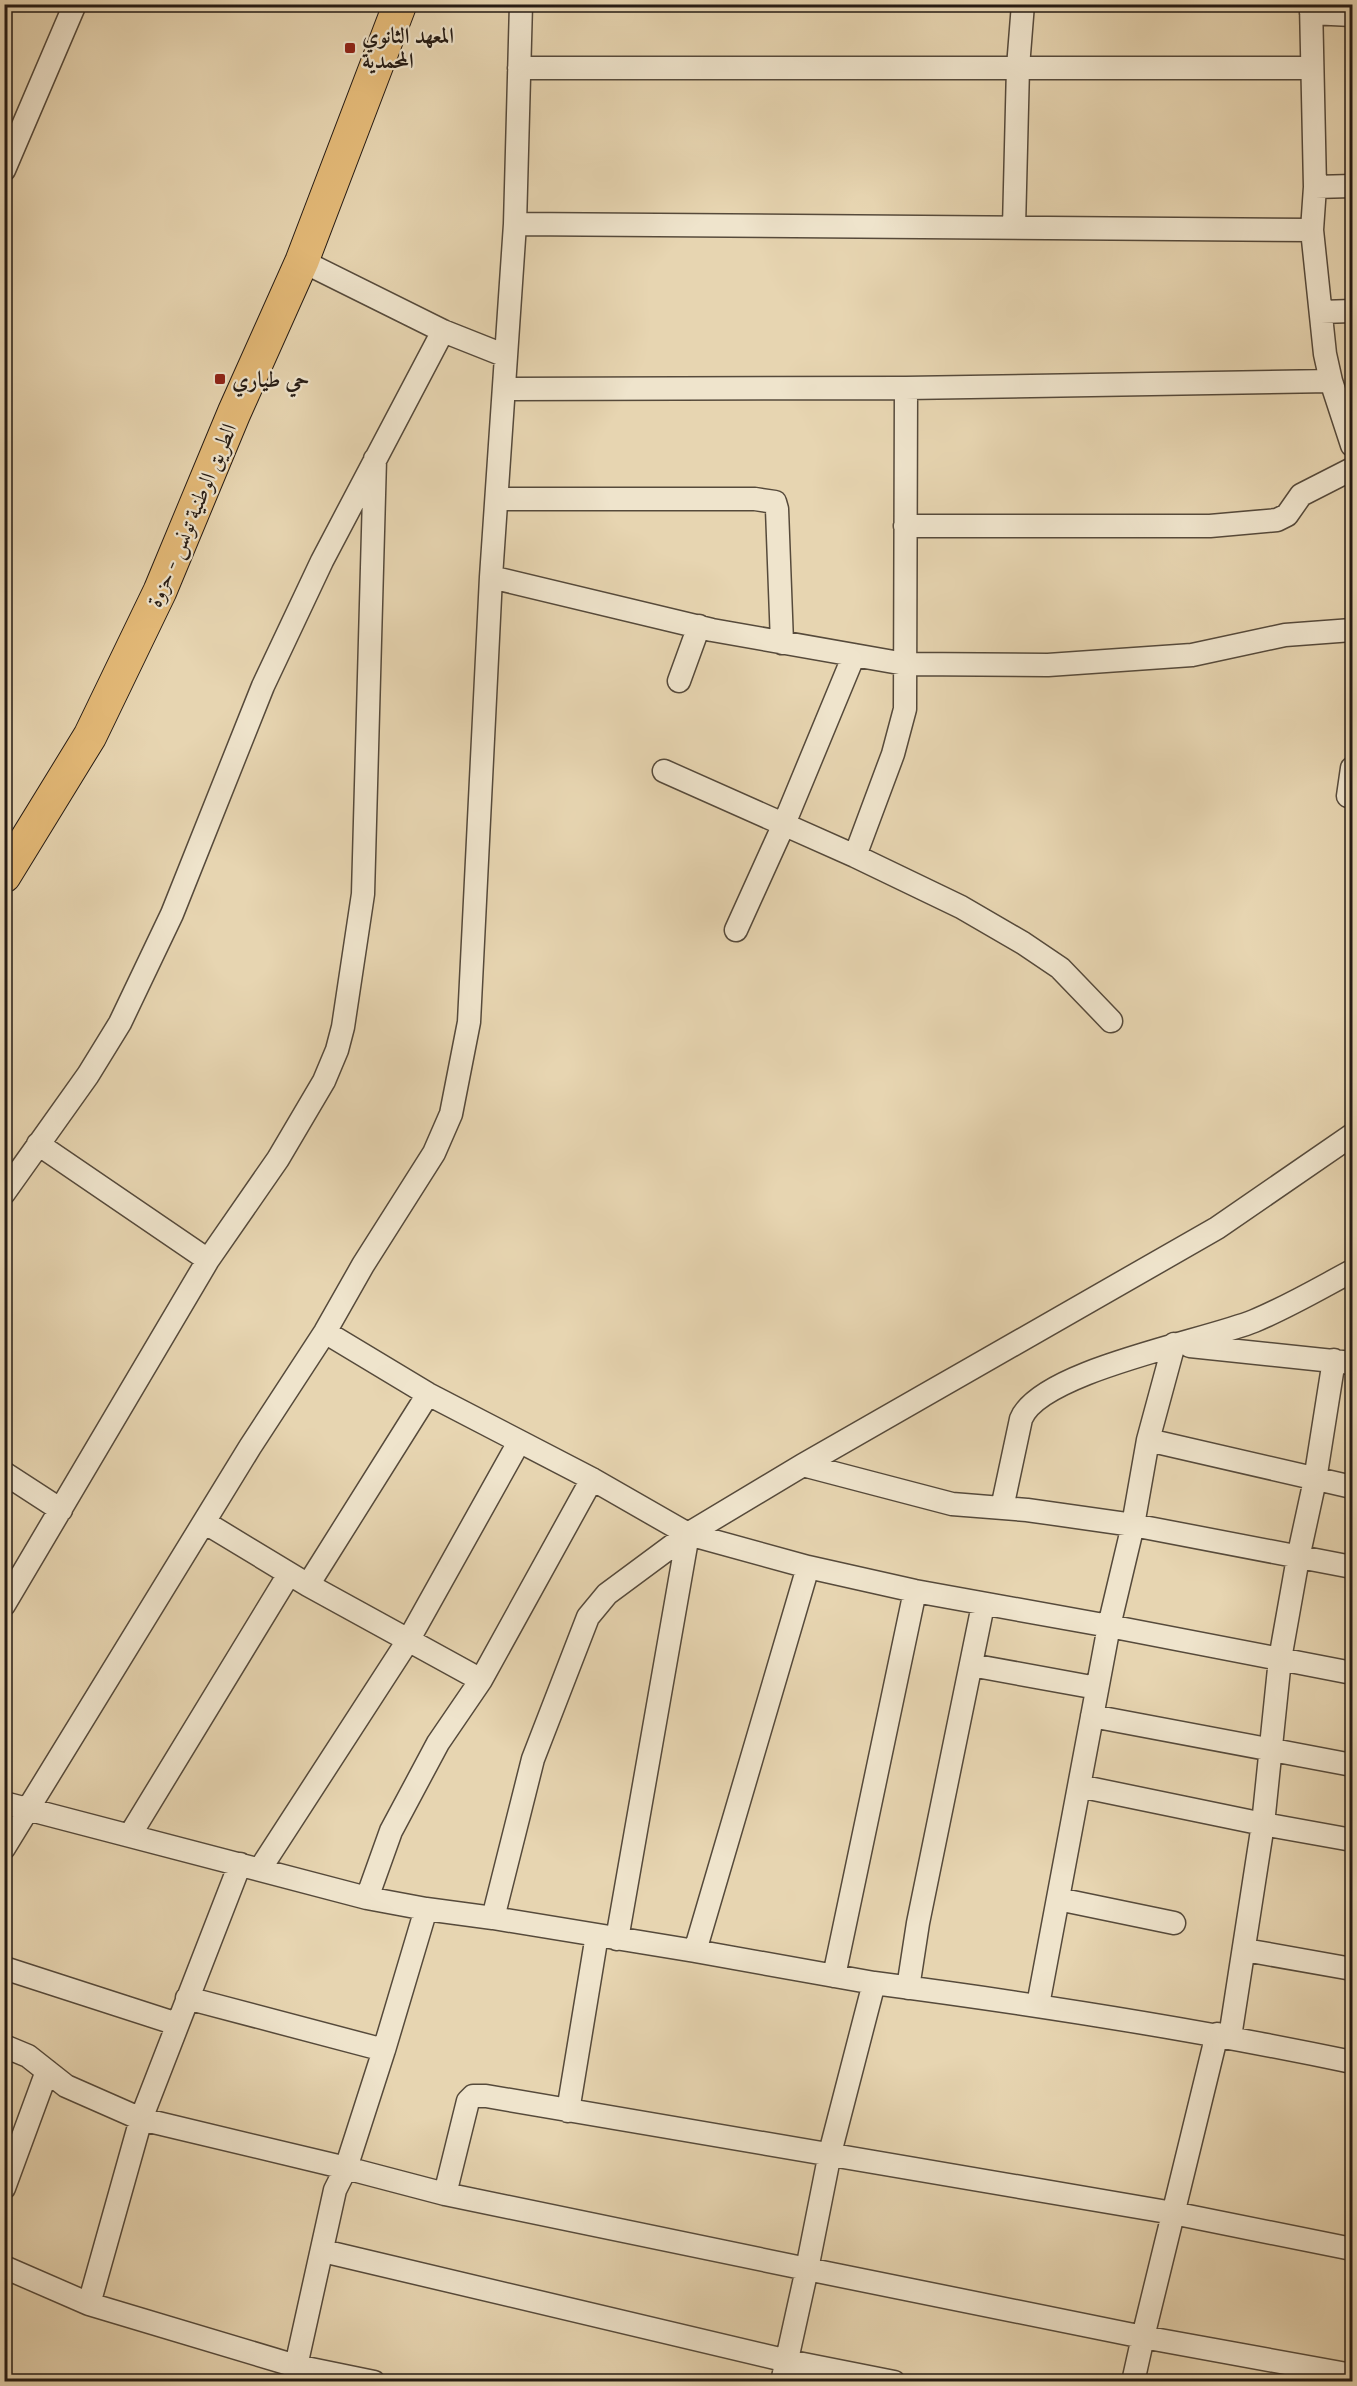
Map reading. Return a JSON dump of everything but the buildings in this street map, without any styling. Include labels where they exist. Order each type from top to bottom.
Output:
[{"type":"main road","name":"الطريق الوطنية تونس - حزوة","points":[[4,876],[90,736],[155,602],[234,413],[302,261],[399,4]]},
{"type":"street","points":[[4,170],[75,4]]},
{"type":"street","points":[[4,1848],[204,1522],[325,1332],[363,1265],[434,1153],[451,1114],[469,1022],[491,577],[515,224],[521,4]]},
{"type":"street","points":[[1014,227],[1018,67],[1023,4]]},
{"type":"street","points":[[1353,15],[1311,9],[1315,187],[1312,230],[1325,354],[1331,381],[1353,445]]},
{"type":"street","points":[[519,68],[1311,68]]},
{"type":"street","points":[[1315,187],[1353,186]]},
{"type":"street","points":[[515,224],[1312,230]]},
{"type":"street","points":[[302,261],[443,331],[506,356]]},
{"type":"street","points":[[1321,312],[1353,310]]},
{"type":"street","points":[[4,1193],[88,1075],[120,1023],[172,914],[263,686],[322,561],[443,331]]},
{"type":"street","points":[[504,389],[906,388],[1331,381]]},
{"type":"street","points":[[855,856],[893,754],[905,709],[906,388]]},
{"type":"street","points":[[4,1605],[208,1260],[278,1159],[324,1081],[337,1050],[343,1027],[363,894],[375,459]]},
{"type":"street","points":[[904,526],[1210,526],[1277,520],[1287,515],[1301,495],[1353,469]]},
{"type":"street","points":[[497,499],[755,499],[775,502],[782,643]]},
{"type":"street","points":[[491,577],[699,626],[905,664],[1048,665],[1192,655],[1285,635],[1353,630]]},
{"type":"street","points":[[679,681],[699,626]]},
{"type":"street","points":[[736,930],[784,824],[854,655]]},
{"type":"street","points":[[1348,796],[1353,768]]},
{"type":"street","points":[[664,771],[855,856],[961,907],[1023,943],[1060,968],[1111,1021]]},
{"type":"street","points":[[494,1918],[533,1759],[588,1617],[607,1594],[688,1534],[803,1465],[1218,1228],[1353,1135]]},
{"type":"street","points":[[38,1144],[208,1260]]},
{"type":"street","points":[[1002,1508],[1021,1419],[1025,1409],[1039,1397],[1095,1371],[1174,1344],[1252,1322],[1348,1276]]},
{"type":"street","points":[[325,1332],[428,1394],[592,1479],[688,1534],[808,1567],[915,1592],[1109,1626],[1353,1673]]},
{"type":"street","points":[[1133,2382],[1173,2213],[1245,1950],[1263,1824],[1281,1659],[1298,1558],[1343,1361],[1174,1344]]},
{"type":"street","points":[[1038,2005],[1109,1626],[1133,1525],[1148,1440],[1174,1344]]},
{"type":"street","points":[[130,1835],[299,1579],[428,1394]]},
{"type":"street","points":[[1148,1440],[1353,1487]]},
{"type":"street","points":[[89,2304],[141,2119],[187,1998],[250,1866],[409,1639],[519,1442]]},
{"type":"street","points":[[803,1465],[952,1504],[1133,1525],[1353,1567]]},
{"type":"street","points":[[4,1473],[61,1510]]},
{"type":"street","points":[[368,1898],[391,1831],[438,1743],[481,1680],[592,1479]]},
{"type":"street","points":[[204,1522],[299,1579],[481,1680]]},
{"type":"street","points":[[568,2111],[607,1937],[688,1534]]},
{"type":"street","points":[[695,1951],[808,1567]]},
{"type":"street","points":[[834,1976],[915,1592]]},
{"type":"street","points":[[908,1988],[918,1923],[983,1605]]},
{"type":"street","points":[[971,1665],[1097,1688]]},
{"type":"street","points":[[1092,1716],[1353,1765]]},
{"type":"street","points":[[1079,1786],[1353,1840]]},
{"type":"street","points":[[4,1803],[368,1898],[695,1951],[874,1983],[1038,2005],[1223,2036],[1353,2062]]},
{"type":"street","points":[[1058,1899],[1174,1923]]},
{"type":"street","points":[[296,2366],[335,2190],[346,2168],[426,1909]]},
{"type":"street","points":[[1245,1950],[1353,1969]]},
{"type":"street","points":[[4,1968],[177,2024]]},
{"type":"street","points":[[785,2372],[830,2153],[874,1983]]},
{"type":"street","points":[[187,1998],[384,2050]]},
{"type":"street","points":[[4,2046],[28,2056],[66,2086],[141,2119],[445,2194],[1143,2337],[1353,2375]]},
{"type":"street","points":[[4,2188],[46,2072]]},
{"type":"street","points":[[445,2194],[465,2110],[473,2096],[486,2096],[1173,2213],[1352,2249]]},
{"type":"street","points":[[323,2251],[785,2372],[894,2382]]},
{"type":"street","points":[[4,2267],[89,2304],[296,2366],[374,2382]]},
{"type":"place","name":"المعهد الثانوي المحمدية","points":[[350,48]]},
{"type":"place","name":"حي طياري","points":[[220,379]]}]
